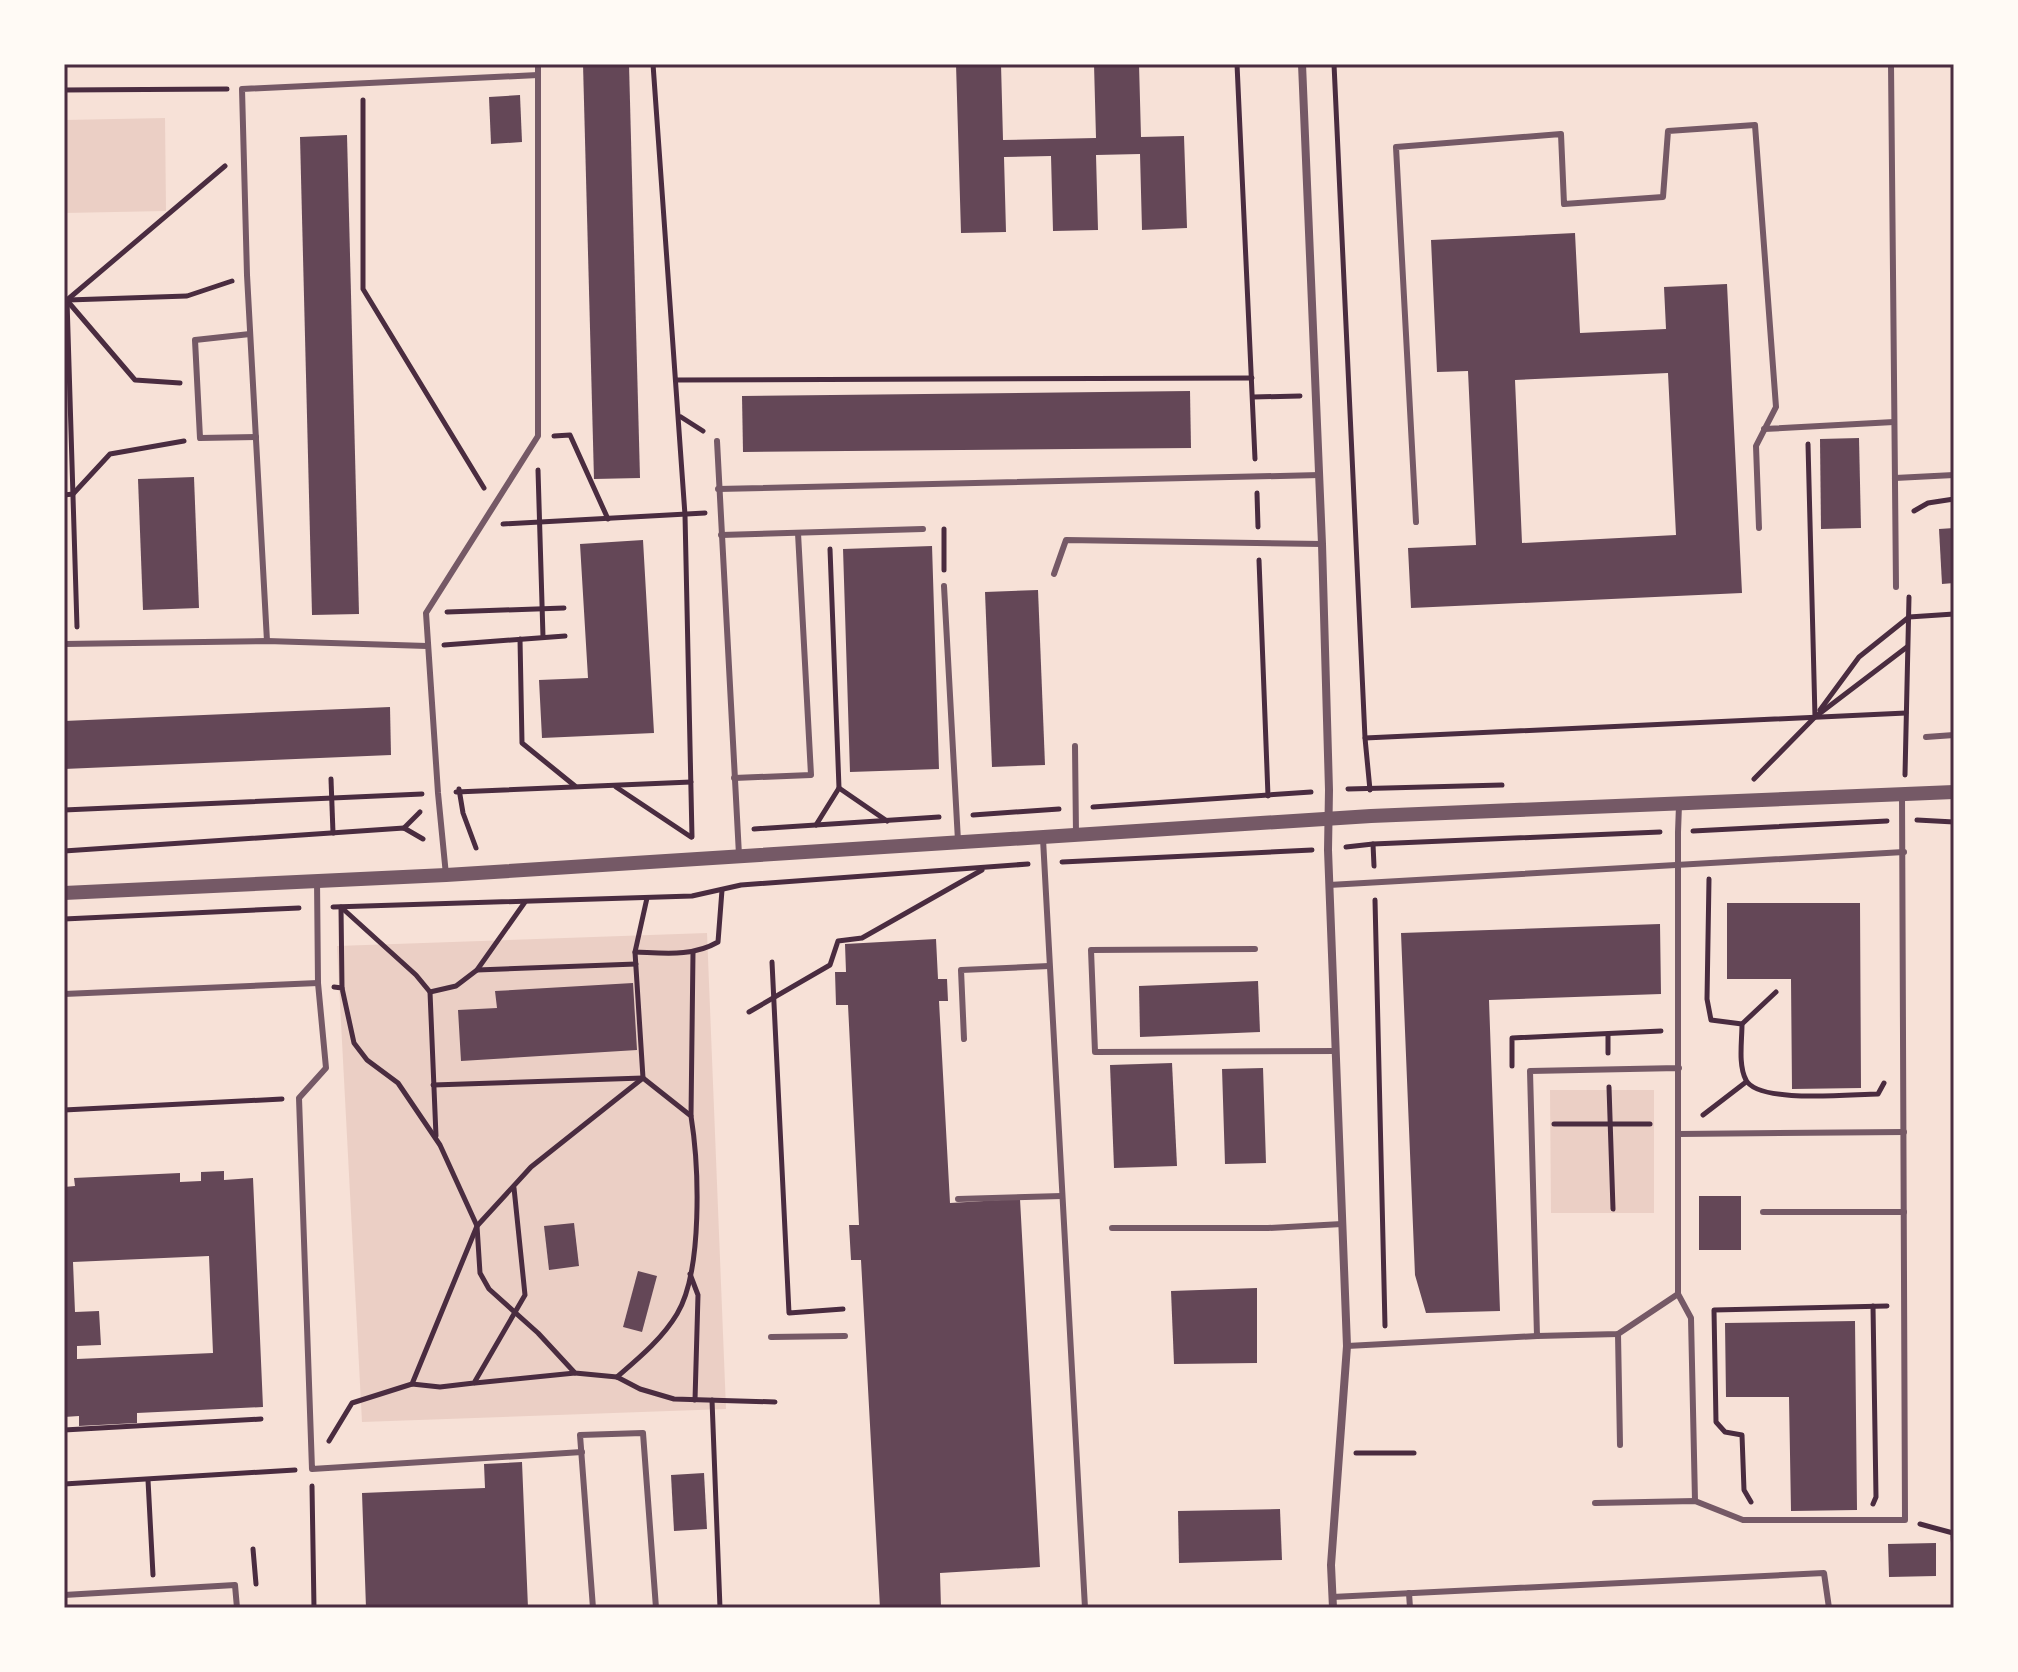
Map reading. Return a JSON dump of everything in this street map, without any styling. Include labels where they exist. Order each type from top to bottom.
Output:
[{"type":"street","points":[[1302,64],[1320,475],[1329,885],[1347,1346],[1331,1565],[1333,1608]]},
{"type":"street","points":[[64,893],[446,875],[1371,816],[1954,792]]},
{"type":"lane","points":[[446,875],[426,613],[538,436],[538,64]]},
{"type":"lane","points":[[1891,64],[1896,587]]},
{"type":"lane","points":[[267,641],[247,275],[242,89],[538,75]]},
{"type":"lane","points":[[1416,522],[1396,147],[1561,134],[1564,204],[1663,197],[1668,131],[1755,125],[1776,407],[1756,446],[1759,528]]},
{"type":"lane","points":[[250,334],[195,340],[200,438],[256,437]]},
{"type":"lane","points":[[1764,429],[1894,422]]},
{"type":"lane","points":[[717,441],[739,855]]},
{"type":"lane","points":[[718,489],[1320,475]]},
{"type":"lane","points":[[1895,478],[1954,475]]},
{"type":"lane","points":[[721,535],[923,529]]},
{"type":"lane","points":[[734,778],[811,775],[798,533]]},
{"type":"lane","points":[[1054,574],[1066,540],[1322,544]]},
{"type":"lane","points":[[944,586],[958,841]]},
{"type":"lane","points":[[64,644],[267,641],[427,646]]},
{"type":"lane","points":[[1926,737],[1954,735]]},
{"type":"lane","points":[[1075,746],[1076,834]]},
{"type":"lane","points":[[1595,1503],[1695,1501],[1743,1520],[1905,1520],[1902,793]]},
{"type":"lane","points":[[1679,805],[1678,1294],[1691,1318],[1695,1501]]},
{"type":"lane","points":[[1043,836],[1085,1608]]},
{"type":"lane","points":[[1329,885],[1904,852]]},
{"type":"lane","points":[[317,880],[318,983],[326,1068],[299,1098],[312,1469],[582,1452]]},
{"type":"lane","points":[[1255,949],[1091,950],[1095,1052],[1336,1051]]},
{"type":"lane","points":[[964,1039],[961,970],[1049,966]]},
{"type":"lane","points":[[64,994],[318,983]]},
{"type":"lane","points":[[1537,1336],[1530,1071],[1679,1068]]},
{"type":"lane","points":[[1679,1134],[1904,1132]]},
{"type":"lane","points":[[958,1199],[1062,1196]]},
{"type":"lane","points":[[1763,1212],[1904,1212]]},
{"type":"lane","points":[[1112,1228],[1268,1228],[1342,1224]]},
{"type":"lane","points":[[1347,1346],[1618,1334],[1678,1294]]},
{"type":"lane","points":[[1618,1334],[1620,1445]]},
{"type":"lane","points":[[771,1337],[845,1336]]},
{"type":"lane","points":[[593,1608],[580,1435],[643,1433],[656,1608]]},
{"type":"lane","points":[[1332,1597],[1824,1573],[1829,1608]]},
{"type":"lane","points":[[64,1595],[235,1585],[237,1608]]},
{"type":"lane","points":[[1409,1593],[1410,1608]]},
{"type":"path","points":[[653,64],[685,515],[692,837]]},
{"type":"path","points":[[1237,64],[1268,796]]},
{"type":"path","points":[[1334,64],[1365,738],[1375,883],[1386,1345]]},
{"type":"path","points":[[363,83],[363,289],[506,523]]},
{"type":"path","points":[[64,90],[242,89]]},
{"type":"path","points":[[66,298],[242,151]]},
{"type":"path","points":[[66,298],[187,296],[247,275]]},
{"type":"path","points":[[66,298],[135,380],[197,384]]},
{"type":"path","points":[[66,298],[77,644]]},
{"type":"path","points":[[677,380],[1252,378]]},
{"type":"path","points":[[680,416],[717,441]]},
{"type":"path","points":[[1808,427],[1815,717]]},
{"type":"path","points":[[570,435],[608,519]]},
{"type":"path","points":[[538,436],[543,637]]},
{"type":"path","points":[[64,495],[73,494],[110,454],[200,438]]},
{"type":"path","points":[[1913,517],[1915,509],[1928,503],[1954,499]]},
{"type":"path","points":[[482,524],[719,512]]},
{"type":"path","points":[[468,546],[506,523]]},
{"type":"path","points":[[923,529],[944,529],[944,586]]},
{"type":"path","points":[[815,825],[839,788],[829,532]]},
{"type":"path","points":[[1905,776],[1909,590]]},
{"type":"path","points":[[426,613],[564,608]]},
{"type":"path","points":[[1754,779],[1815,717],[1859,657],[1909,617],[1954,614]]},
{"type":"path","points":[[427,646],[565,636]]},
{"type":"path","points":[[520,639],[522,743],[576,787]]},
{"type":"path","points":[[449,645],[450,660]]},
{"type":"path","points":[[1815,717],[1908,647]]},
{"type":"path","points":[[1365,738],[1906,713]]},
{"type":"path","points":[[331,779],[333,833]]},
{"type":"path","points":[[64,810],[691,782]]},
{"type":"path","points":[[64,851],[404,828],[442,849],[476,848],[463,813],[458,783]]},
{"type":"path","points":[[614,786],[692,837]]},
{"type":"path","points":[[839,788],[887,821]]},
{"type":"path","points":[[64,919],[692,896],[741,885],[1043,863],[1328,850],[1373,844],[1903,820],[1954,822]]},
{"type":"path","points":[[1883,821],[1883,853]]},
{"type":"path","points":[[1710,830],[1707,999],[1711,1020],[1742,1024]]},
{"type":"path","points":[[676,838],[692,837]]},
{"type":"path","points":[[749,1012],[830,965],[838,941],[862,938],[986,867]]},
{"type":"path","points":[[635,952],[693,952],[718,942],[722,890]]},
{"type":"path","points":[[643,1078],[635,952],[647,898]]},
{"type":"path","points":[[430,992],[456,986],[477,970],[525,902]]},
{"type":"path","points":[[341,907],[342,988],[354,1043],[367,1060],[398,1083],[436,1139],[477,1226],[480,1273],[489,1289],[575,1373]]},
{"type":"path","points":[[341,907],[416,975],[430,992],[436,1139]]},
{"type":"path","points":[[617,1377],[659,1338],[679,1311],[689,1273],[699,1199],[691,1116],[693,952]]},
{"type":"path","points":[[772,962],[789,1313],[843,1309]]},
{"type":"path","points":[[477,970],[636,964]]},
{"type":"path","points":[[318,983],[342,988]]},
{"type":"path","points":[[1776,992],[1742,1024],[1743,1071],[1746,1082],[1756,1091],[1778,1095],[1878,1094],[1885,1081]]},
{"type":"path","points":[[1512,1070],[1512,1038],[1666,1030]]},
{"type":"path","points":[[1608,1034],[1613,1209]]},
{"type":"path","points":[[433,1085],[643,1078],[691,1116]]},
{"type":"path","points":[[412,1384],[477,1226],[531,1167],[643,1078]]},
{"type":"path","points":[[1679,1134],[1746,1082]]},
{"type":"path","points":[[64,1110],[299,1098]]},
{"type":"path","points":[[1554,1124],[1650,1124]]},
{"type":"path","points":[[474,1383],[525,1295],[514,1187]]},
{"type":"path","points":[[689,1273],[698,1295],[695,1400]]},
{"type":"path","points":[[1871,1507],[1876,1497],[1873,1306]]},
{"type":"path","points":[[1763,1510],[1752,1504],[1744,1490],[1742,1435],[1725,1432],[1716,1422],[1714,1310],[1904,1306]]},
{"type":"path","points":[[1385,1327],[1397,1327]]},
{"type":"path","points":[[314,1608],[312,1469],[352,1403],[412,1384],[440,1387],[575,1373],[617,1377],[640,1389],[674,1399],[775,1402]]},
{"type":"path","points":[[712,1400],[720,1608]]},
{"type":"path","points":[[64,1430],[261,1419]]},
{"type":"path","points":[[1339,1453],[1414,1453]]},
{"type":"path","points":[[64,1484],[312,1469]]},
{"type":"path","points":[[148,1480],[154,1589]]},
{"type":"path","points":[[1905,1520],[1953,1533],[1954,1553]]},
{"type":"shaded area","points":[[165,118],[166,211],[64,213],[64,120]]},
{"type":"shaded area","points":[[707,933],[726,1409],[362,1422],[337,946]]},
{"type":"shaded area","points":[[1550,1090],[1654,1090],[1654,1213],[1551,1213]]},
{"type":"building","points":[[583,64],[629,64],[640,478],[594,479]]},
{"type":"building","points":[[956,64],[1001,64],[1003,140],[1096,138],[1094,64],[1139,64],[1141,137],[1184,136],[1187,228],[1142,230],[1140,154],[1096,155],[1098,230],[1053,231],[1051,156],[1004,157],[1006,232],[961,233]]},
{"type":"building","points":[[520,95],[522,142],[491,144],[489,97]]},
{"type":"building","points":[[347,135],[359,614],[312,615],[300,137]]},
{"type":"building","points":[[1575,233],[1580,333],[1666,329],[1664,287],[1727,284],[1742,593],[1411,608],[1408,548],[1476,545],[1468,371],[1437,372],[1431,240]],"holes":[[[1668,373],[1676,535],[1522,543],[1515,380]]]},
{"type":"building","points":[[1190,391],[1191,448],[743,452],[742,396]]},
{"type":"building","points":[[1859,438],[1861,528],[1821,529],[1820,439]]},
{"type":"building","points":[[194,477],[199,608],[143,610],[138,479]]},
{"type":"building","points":[[1954,528],[1954,583],[1942,584],[1939,529]]},
{"type":"building","points":[[643,540],[654,733],[542,738],[539,680],[588,678],[580,544]]},
{"type":"building","points":[[932,546],[939,769],[850,772],[843,549]]},
{"type":"building","points":[[1038,590],[1045,765],[992,767],[985,592]]},
{"type":"building","points":[[390,707],[391,755],[64,769],[64,721]]},
{"type":"building","points":[[1727,903],[1860,903],[1861,1088],[1792,1089],[1791,979],[1727,979]]},
{"type":"building","points":[[1660,924],[1661,994],[1489,1000],[1500,1311],[1426,1313],[1415,1275],[1401,933]]},
{"type":"building","points":[[936,939],[938,979],[947,979],[948,1001],[939,1001],[950,1203],[1020,1199],[1040,1567],[940,1573],[941,1608],[880,1608],[861,1260],[851,1260],[849,1225],[859,1225],[848,1005],[836,1005],[835,972],[846,972],[845,944]]},
{"type":"building","points":[[1258,981],[1260,1032],[1140,1037],[1139,986]]},
{"type":"building","points":[[633,983],[637,1050],[461,1061],[458,1010],[497,1008],[495,991]]},
{"type":"building","points":[[1172,1063],[1177,1166],[1114,1168],[1110,1065]]},
{"type":"building","points":[[1263,1068],[1266,1163],[1225,1164],[1222,1069]]},
{"type":"building","points":[[224,1171],[224,1180],[253,1178],[263,1407],[137,1413],[137,1423],[79,1426],[79,1416],[64,1417],[64,1187],[75,1186],[74,1178],[180,1173],[180,1182],[201,1181],[201,1172]],"holes":[[[209,1256],[213,1353],[77,1359],[77,1346],[101,1345],[99,1311],[75,1312],[73,1262]]]},
{"type":"building","points":[[1699,1196],[1741,1196],[1741,1250],[1699,1250]]},
{"type":"building","points":[[574,1223],[579,1266],[549,1270],[544,1226]]},
{"type":"building","points":[[638,1271],[657,1276],[642,1332],[623,1327]]},
{"type":"building","points":[[1257,1288],[1257,1363],[1174,1364],[1171,1291]]},
{"type":"building","points":[[1855,1321],[1857,1510],[1791,1511],[1789,1397],[1726,1397],[1725,1323]]},
{"type":"building","points":[[522,1462],[528,1608],[366,1608],[362,1493],[485,1488],[484,1464]]},
{"type":"building","points":[[704,1473],[707,1529],[674,1531],[671,1475]]},
{"type":"building","points":[[1280,1509],[1282,1560],[1179,1563],[1178,1511]]},
{"type":"building","points":[[1936,1543],[1936,1576],[1889,1577],[1888,1544]]}]
